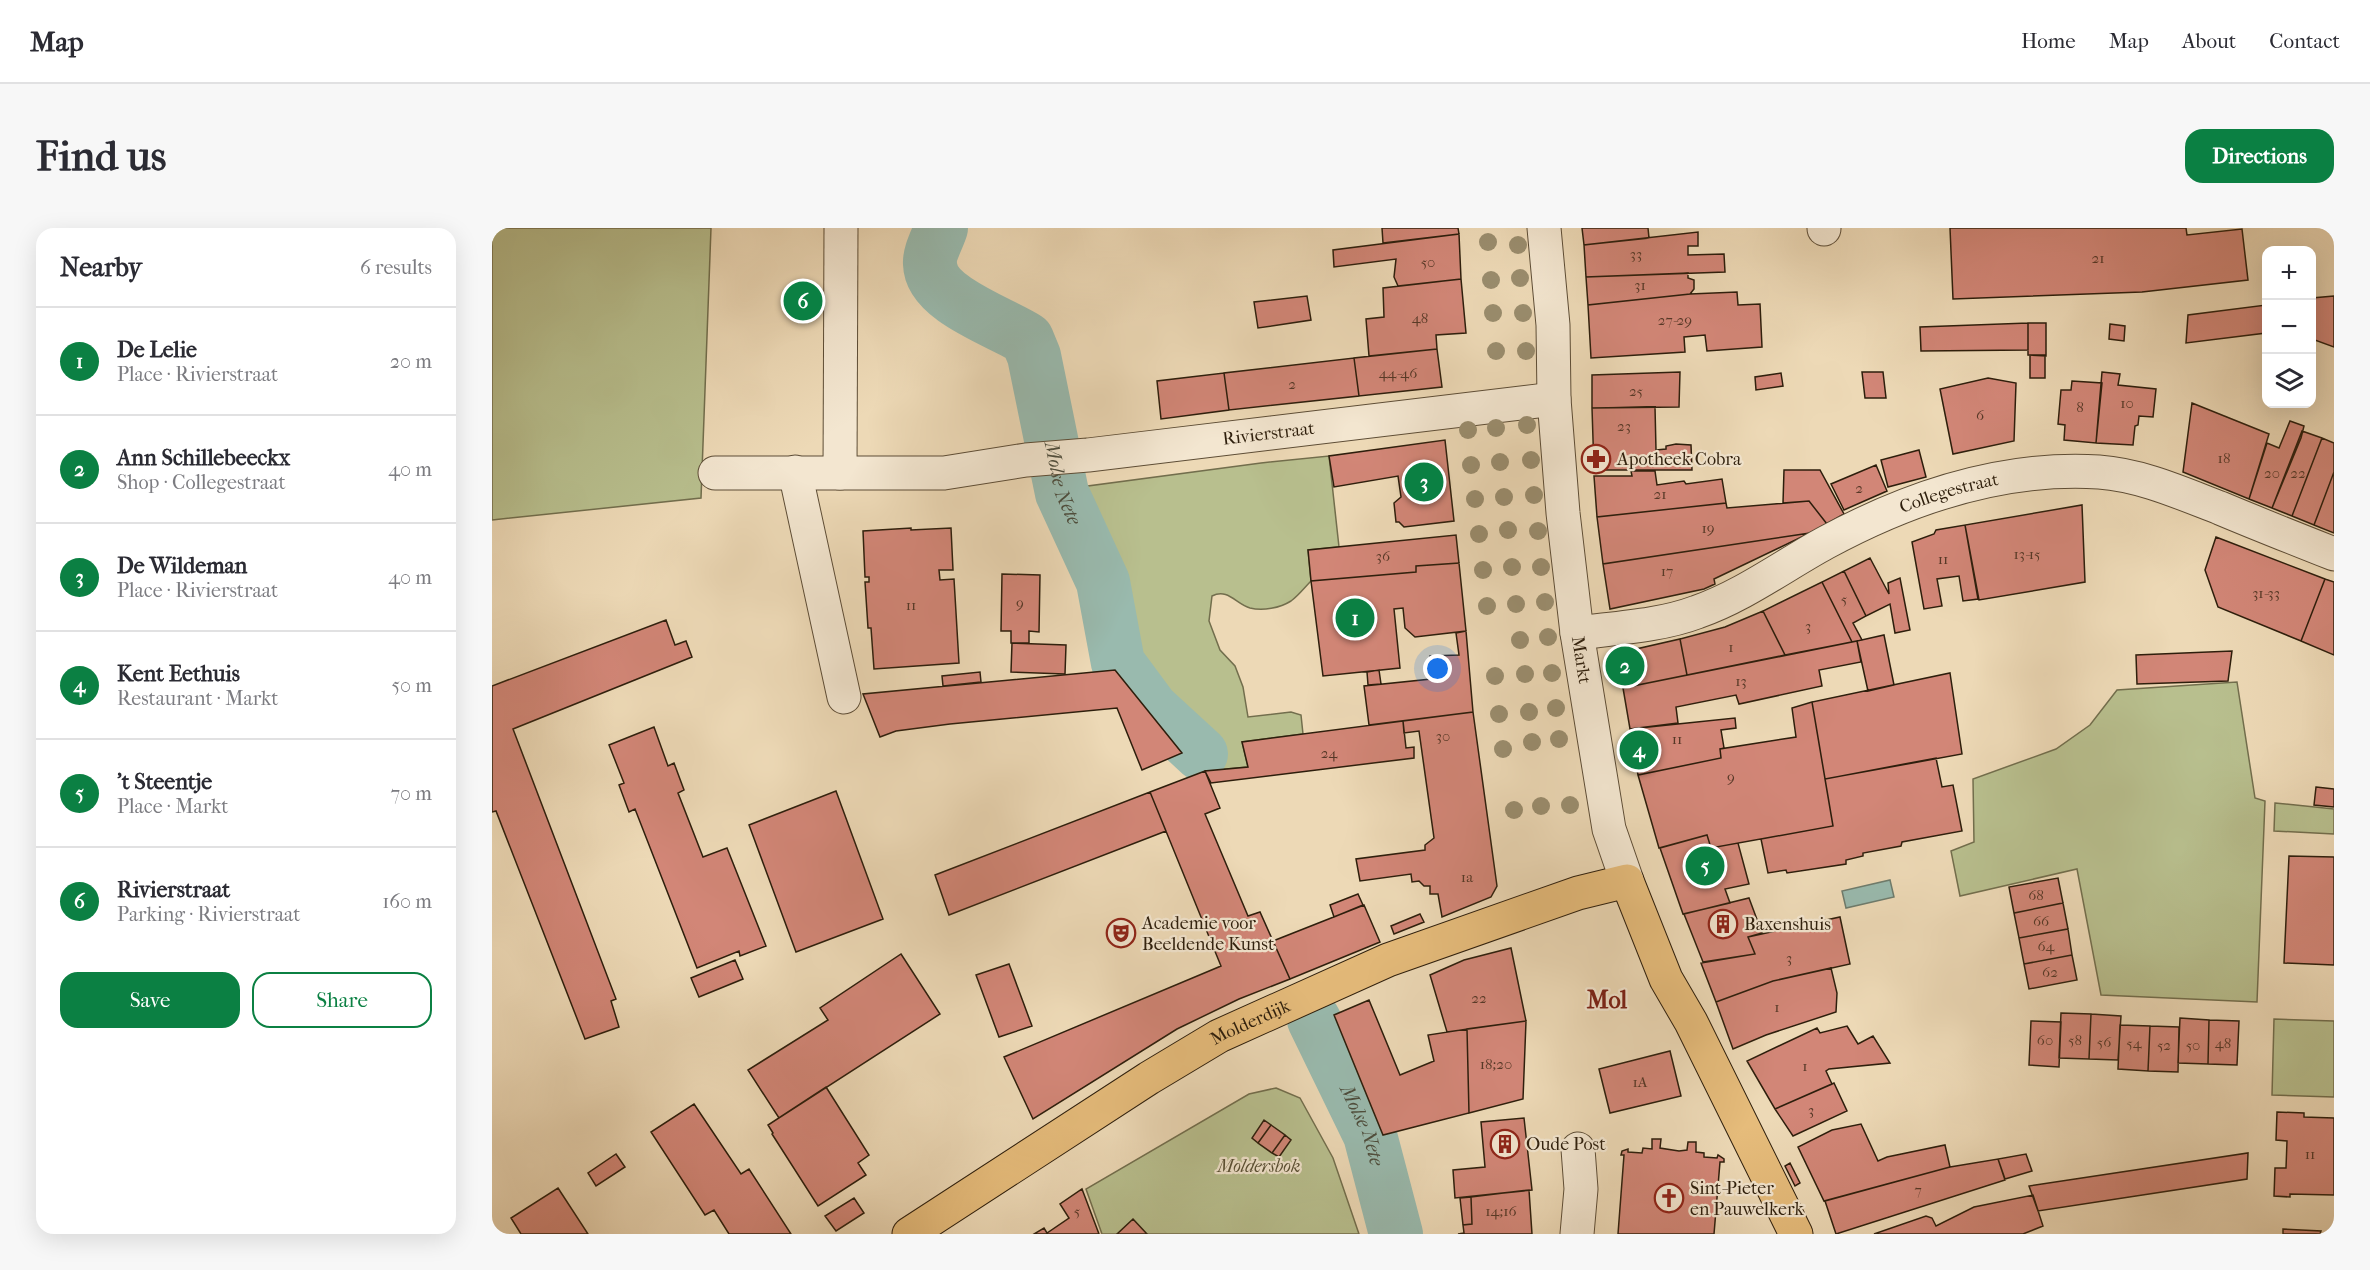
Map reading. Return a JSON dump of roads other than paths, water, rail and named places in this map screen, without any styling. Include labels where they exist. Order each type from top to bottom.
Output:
[{"type":"main road","name":"Markt","points":[[1627,881],[1666,980],[1691,1022],[1796,1234]]},
{"type":"main road","name":"Molderdijk","points":[[909,1234],[1149,1078],[1219,1036],[1388,960],[1578,893],[1627,881]]},
{"type":"street","points":[[840,473],[841,228]]},
{"type":"street","name":"Markt","points":[[1544,228],[1553,325],[1554,399],[1563,513],[1576,633],[1609,829],[1627,881]]},
{"type":"street","name":"Rivierstraat","points":[[715,473],[944,473],[1036,459],[1088,455],[1554,399]]},
{"type":"street","points":[[795,472],[844,697]]},
{"type":"street","name":"Collegestraat","points":[[1576,633],[1659,622],[1697,613],[1744,591],[1827,543],[1904,506],[1973,483],[2016,476],[2099,472],[2136,478],[2173,489],[2334,554]]},
{"type":"street","points":[[1577,1234],[1581,1189],[1578,1149]]},
{"type":"water","points":[[1890,880],[1894,897],[1846,908],[1842,891]]},
{"type":"waterway","name":"Molse Nete","points":[[941,228],[930,260],[933,277],[942,289],[969,309],[1027,339],[1034,356],[1062,493],[1103,582],[1118,663],[1152,709],[1201,754]]},
{"type":"waterway","name":"Molse Nete","points":[[1314,1020],[1370,1135],[1396,1234]]},
{"type":"place","name":"Rivierstraat","points":[[803,301]]},
{"type":"place","name":"Apotheek Cobra","points":[[1596,459]]},
{"type":"place","name":"De Wildeman","points":[[1424,482]]},
{"type":"place","name":"De Lelie","points":[[1355,618]]},
{"type":"place","name":"Ann Schillebeeckx","points":[[1625,666]]},
{"type":"place","name":"Kent Eethuis","points":[[1639,750]]},
{"type":"place","name":"'t Steentje","points":[[1705,866]]},
{"type":"place","name":"Baxenshuis","points":[[1723,924]]},
{"type":"place","name":"Academie voor Beeldende Kunst","points":[[1121,933]]},
{"type":"place","name":"Oude Post","points":[[1505,1144]]},
{"type":"place","name":"Sint-Pieter en Pauwelkerk","points":[[1669,1198]]},
{"type":"district","name":"Mol","points":[[1607,1000]]},
{"type":"park label","name":"Moldersbok","points":[[1259,1166]]}]
